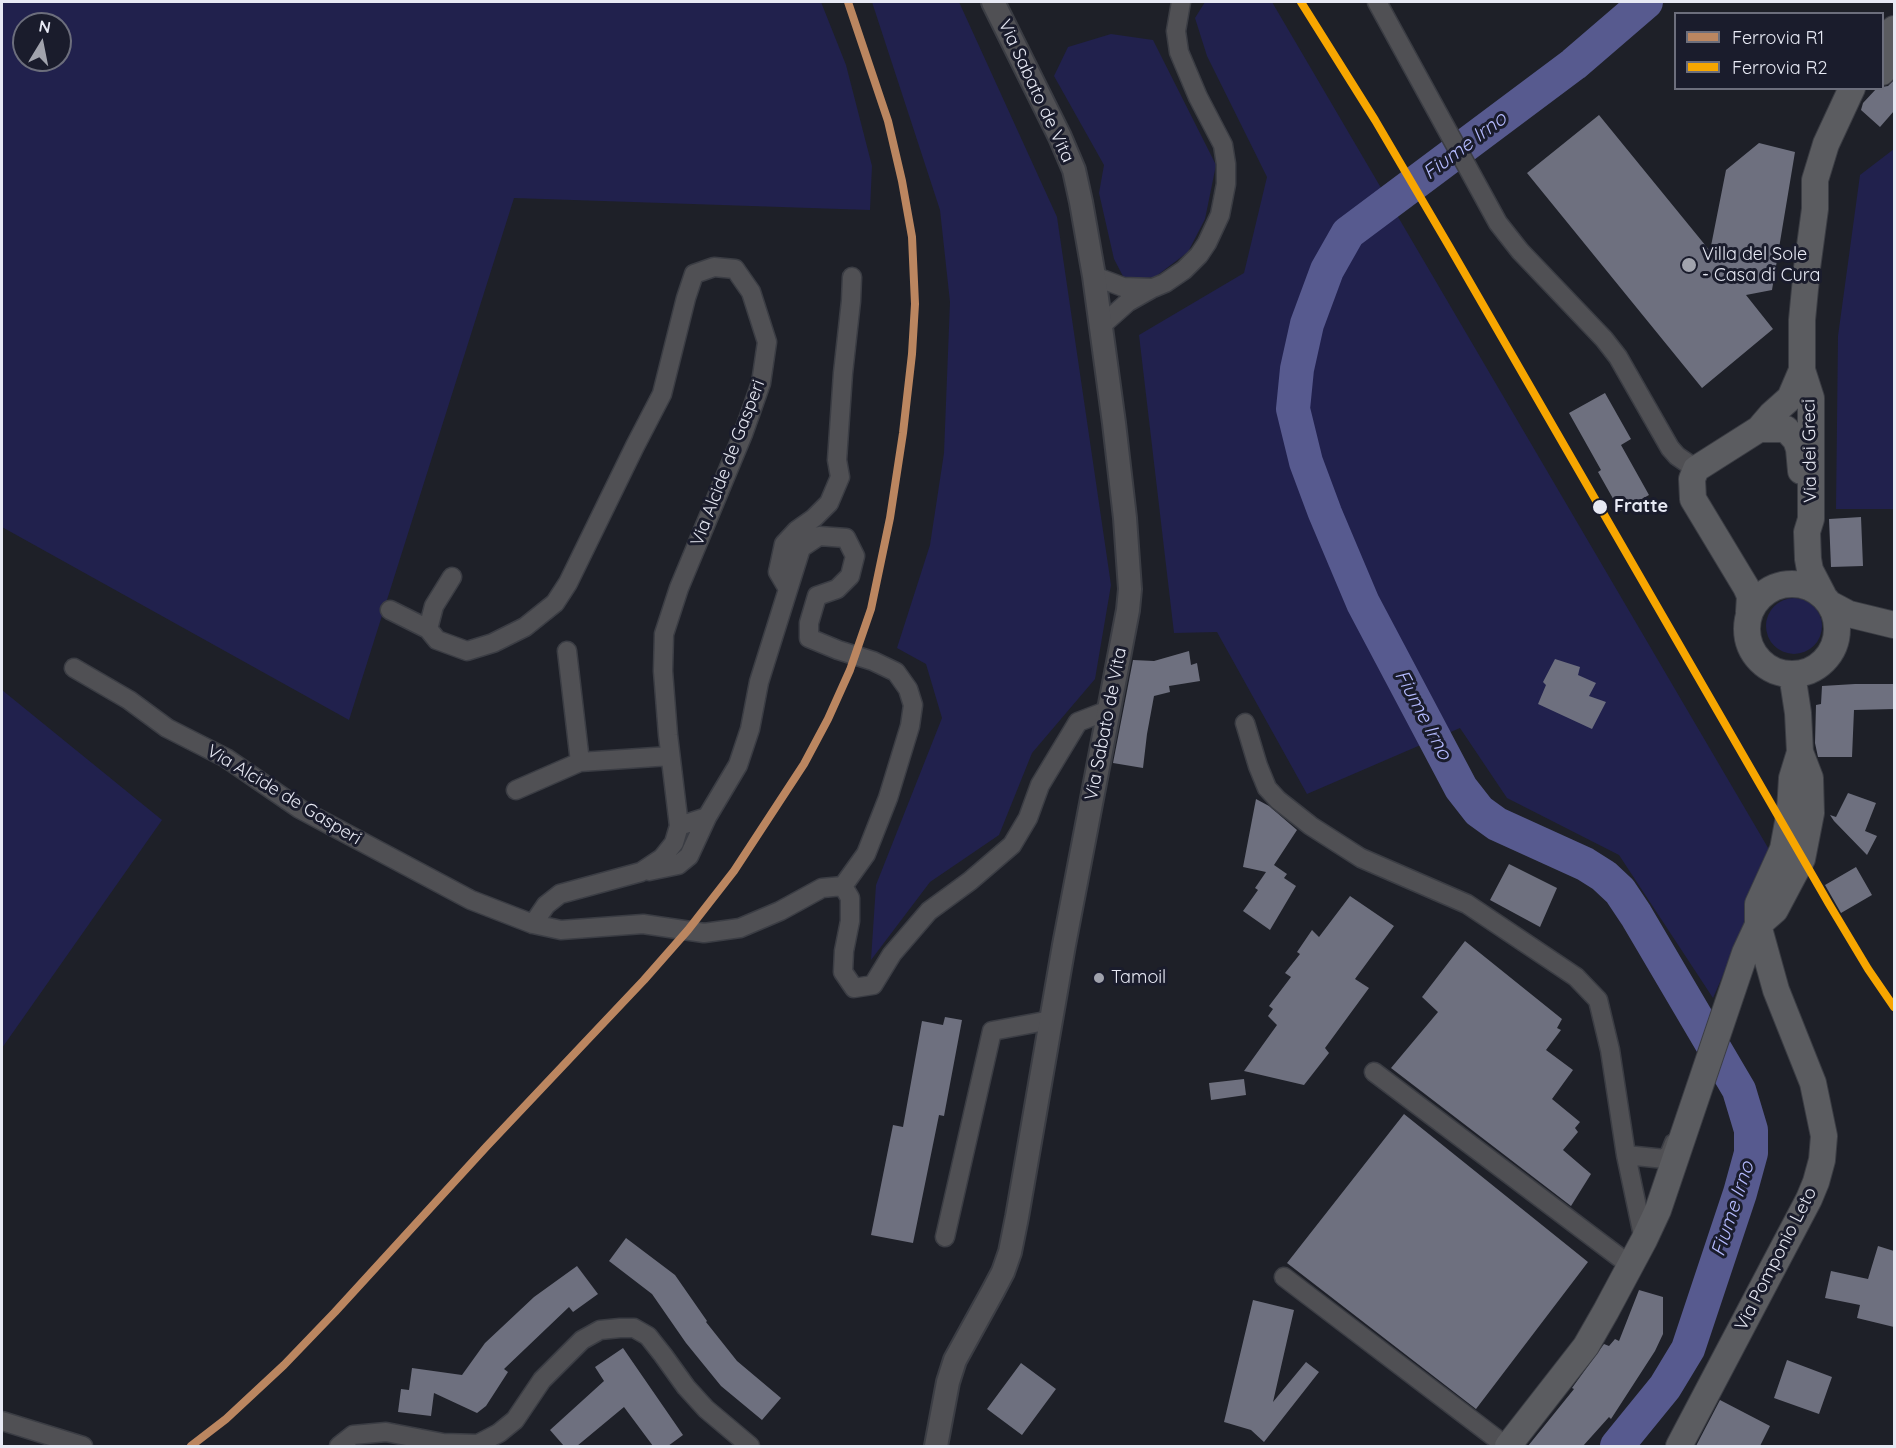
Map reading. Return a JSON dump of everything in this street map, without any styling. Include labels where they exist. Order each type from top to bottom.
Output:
[{"type":"main road","points":[[1884,70],[1894,58]]},
{"type":"main road","name":"Via dei Greci","points":[[1827,600],[1810,570],[1808,559],[1807,532],[1811,519],[1811,398],[1802,370],[1805,288],[1815,209],[1815,180],[1826,144],[1862,91]]},
{"type":"main road","name":"Via dei Greci","points":[[1696,469],[1759,429],[1790,398],[1802,370]]},
{"type":"main road","name":"Via dei Greci","points":[[1759,429],[1786,429],[1796,440],[1801,461],[1801,523],[1807,532]]},
{"type":"main road","points":[[1696,469],[1692,479],[1693,499],[1740,575],[1750,596],[1748,641],[1755,654],[1765,665],[1778,672],[1792,674],[1806,672],[1818,666],[1828,657],[1835,645],[1838,632],[1837,618],[1827,600]]},
{"type":"main road","points":[[1749,612],[1762,594],[1782,584],[1793,583],[1804,585],[1849,614],[1894,625]]},
{"type":"main road","points":[[1507,1446],[1586,1346],[1644,1240],[1658,1210],[1745,953],[1758,925],[1775,910],[1802,859],[1811,813],[1810,778],[1800,752],[1798,713],[1792,674]]},
{"type":"main road","name":"Via Pomponio Leto","points":[[1679,1446],[1809,1199],[1822,1160],[1824,1136],[1813,1083],[1776,990],[1758,925]]},
{"type":"street","name":"Via Sabato de Vita","points":[[936,1446],[948,1382],[956,1360],[1003,1272],[1010,1252],[1128,610],[1130,571],[1101,326],[1082,202],[1074,170],[1060,137],[993,2]]},
{"type":"street","points":[[1101,326],[1128,302],[1165,283],[1184,270],[1207,243],[1220,215],[1226,184],[1223,146],[1198,97],[1179,52],[1176,30],[1181,2]]},
{"type":"street","points":[[1377,2],[1498,223],[1520,251],[1604,339],[1618,357],[1670,448],[1677,456],[1696,469]]},
{"type":"street","name":"Via Alcide de Gasperi","points":[[428,628],[437,640],[467,651],[493,643],[525,627],[555,603],[573,573],[662,394],[694,274],[714,267],[735,269],[751,292],[767,342],[761,383],[735,454],[679,588],[664,634],[663,670],[670,756],[680,826]]},
{"type":"street","points":[[1094,276],[1123,287],[1153,288]]},
{"type":"street","points":[[788,589],[778,572],[784,544],[797,530],[830,503],[840,477],[837,460],[852,277]]},
{"type":"street","points":[[533,924],[546,905],[560,894],[641,872],[678,865],[689,856],[706,817],[738,765],[750,729],[759,682],[801,548],[819,536],[846,538],[855,556],[850,576],[837,589],[818,596],[809,623],[808,638],[838,651],[873,661],[896,672],[908,689],[913,705],[910,726],[888,798],[866,854],[843,886],[850,898],[850,921],[844,951],[843,972],[854,988],[873,984],[892,954],[929,911],[1012,845],[1028,818],[1040,785],[1078,722],[1109,710]]},
{"type":"street","points":[[390,610],[428,628],[434,606],[452,577]]},
{"type":"street","points":[[567,651],[580,762]]},
{"type":"street","name":"Via Alcide de Gasperi","points":[[74,668],[129,699],[167,728],[226,758],[300,809],[471,900],[533,924],[561,930],[643,924],[704,933],[713,932],[740,928],[780,911],[822,888],[843,886]]},
{"type":"street","points":[[1245,723],[1267,788],[1278,800],[1311,826],[1361,858],[1402,878],[1467,904],[1521,939],[1588,988],[1598,1000],[1610,1050],[1626,1155],[1644,1240]]},
{"type":"street","points":[[516,790],[580,762],[670,756]]},
{"type":"street","points":[[641,872],[662,858],[674,843],[680,826],[706,817]]},
{"type":"street","points":[[945,1237],[992,1031],[1051,1020]]},
{"type":"street","points":[[1374,1072],[1630,1266]]},
{"type":"street","points":[[1626,1155],[1665,1160],[1672,1148],[1682,1112],[1699,1088]]},
{"type":"street","points":[[1284,1277],[1507,1446]]},
{"type":"street","points":[[339,1446],[353,1435],[386,1432],[443,1443],[479,1445],[515,1420],[542,1380],[582,1340],[600,1330],[620,1328],[634,1328],[648,1336],[686,1387],[706,1409],[750,1446]]},
{"type":"street","points":[[2,1421],[83,1446]]},
{"type":"shaded area","points":[[2,2],[821,2],[846,65],[872,166],[870,210],[514,198],[349,720],[2,527]]},
{"type":"shaded area","points":[[872,2],[959,2],[1057,217],[1111,585],[1095,679],[1032,753],[999,835],[930,882],[871,960],[876,885],[942,718],[926,664],[897,648],[930,545],[944,453],[950,302],[940,210]]},
{"type":"shaded area","points":[[1205,2],[1272,2],[1774,858],[1713,998],[1619,855],[1507,798],[1460,728],[1307,794],[1217,632],[1174,633],[1139,335],[1244,273],[1267,177],[1207,56],[1195,18]]},
{"type":"shaded area","points":[[1111,34],[1153,40],[1216,165],[1205,219],[1188,252],[1155,277],[1125,280],[1114,259],[1099,193],[1104,165],[1054,76],[1068,47]]},
{"type":"shaded area","points":[[1894,149],[1894,509],[1836,509],[1838,336],[1860,175]]},
{"type":"shaded area","points":[[1788,598],[1800,598],[1814,606],[1822,620],[1820,637],[1814,646],[1800,654],[1788,654],[1771,642],[1766,632],[1766,620],[1778,603]]},
{"type":"shaded area","points":[[2,690],[162,820],[2,1048]]},
{"type":"building","points":[[1894,80],[1894,111],[1880,127],[1861,110],[1863,103],[1875,90],[1884,90],[1884,87]]},
{"type":"building","name":"Villa del Sole - Casa di Cura","points":[[1599,115],[1710,251],[1726,170],[1759,143],[1795,152],[1772,290],[1746,295],[1773,329],[1702,388],[1527,173]]},
{"type":"building","points":[[1605,393],[1631,439],[1621,445],[1649,495],[1620,511],[1598,472],[1601,470],[1569,413]]},
{"type":"building","points":[[1861,517],[1863,566],[1831,567],[1829,519]]},
{"type":"building","points":[[1189,651],[1191,665],[1197,663],[1200,681],[1169,686],[1170,692],[1154,696],[1143,768],[1113,763],[1133,660],[1154,661]]},
{"type":"building","points":[[1555,659],[1580,667],[1578,675],[1596,683],[1589,696],[1606,702],[1592,729],[1538,704],[1546,685],[1543,682]]},
{"type":"building","points":[[1894,684],[1894,709],[1854,710],[1852,757],[1818,757],[1815,743],[1816,705],[1821,704],[1822,686]]},
{"type":"building","points":[[1848,793],[1876,803],[1865,831],[1877,836],[1867,855],[1830,815],[1836,817]]},
{"type":"building","points":[[1256,799],[1269,806],[1297,830],[1274,865],[1287,874],[1284,878],[1296,886],[1270,930],[1243,911],[1258,890],[1255,888],[1266,872],[1243,867]]},
{"type":"building","points":[[1509,864],[1557,888],[1540,927],[1490,900]]},
{"type":"building","points":[[1856,867],[1872,895],[1841,913],[1825,885]]},
{"type":"building","points":[[1350,896],[1394,926],[1355,979],[1369,988],[1325,1048],[1329,1053],[1304,1085],[1244,1071],[1277,1025],[1268,1016],[1273,1009],[1269,1006],[1291,977],[1285,973],[1300,954],[1297,952],[1312,930],[1319,937]]},
{"type":"building","points":[[1465,941],[1562,1019],[1557,1028],[1561,1030],[1546,1050],[1573,1070],[1552,1099],[1580,1122],[1575,1128],[1578,1132],[1563,1150],[1591,1174],[1571,1206],[1391,1068],[1438,1012],[1422,997]]},
{"type":"building","points":[[945,1017],[962,1020],[944,1116],[939,1115],[913,1243],[871,1235],[893,1125],[903,1127],[922,1021],[943,1025]]},
{"type":"building","points":[[1244,1079],[1246,1095],[1211,1100],[1209,1083]]},
{"type":"building","points":[[1404,1114],[1588,1262],[1476,1409],[1287,1263]]},
{"type":"building","points":[[626,1238],[675,1275],[706,1322],[737,1361],[781,1398],[762,1420],[721,1386],[686,1343],[652,1294],[609,1261]]},
{"type":"building","points":[[1878,1246],[1894,1251],[1894,1327],[1857,1318],[1860,1305],[1825,1298],[1831,1271],[1868,1279]]},
{"type":"building","points":[[577,1266],[598,1294],[573,1312],[569,1307],[504,1369],[508,1372],[486,1406],[477,1413],[434,1393],[431,1416],[398,1412],[401,1389],[409,1390],[412,1368],[462,1375],[485,1343],[534,1297]]},
{"type":"building","points":[[1639,1290],[1663,1297],[1663,1334],[1655,1351],[1611,1419],[1609,1417],[1583,1446],[1528,1446],[1574,1389],[1572,1388],[1604,1344],[1609,1346],[1615,1339],[1619,1341]]},
{"type":"building","points":[[1253,1300],[1294,1310],[1273,1402],[1306,1362],[1319,1372],[1264,1442],[1251,1430],[1224,1422]]},
{"type":"building","points":[[623,1348],[683,1435],[668,1446],[653,1446],[624,1407],[577,1446],[564,1446],[550,1430],[604,1381],[595,1367]]},
{"type":"building","points":[[1787,1360],[1832,1377],[1819,1414],[1774,1398]]},
{"type":"building","points":[[1021,1363],[1056,1389],[1022,1435],[987,1409]]},
{"type":"building","points":[[1720,1400],[1770,1426],[1760,1446],[1696,1446]]},
{"type":"waterway","name":"Fiume Irno","points":[[1617,1446],[1665,1387],[1688,1349],[1751,1153],[1751,1130],[1739,1090],[1620,891],[1604,876],[1585,864],[1497,824],[1479,811],[1461,788],[1363,603],[1306,462],[1293,409],[1297,369],[1307,324],[1327,270],[1348,233],[1574,64],[1646,2]]},
{"type":"rail line","name":"R1","points":[[191,1446],[226,1419],[284,1365],[688,930],[734,871],[804,764],[828,719],[850,670],[871,609],[890,518],[903,433],[915,304],[912,237],[902,181],[888,121],[848,2]]},
{"type":"rail line","name":"R2","points":[[1301,2],[1375,120],[1829,904],[1894,1007]]},
{"type":"place","name":"Villa del Sole - Casa di Cura","points":[[1689,265]]},
{"type":"place","name":"Fratte","points":[[1600,507]]},
{"type":"place","name":"Tamoil","points":[[1099,978]]}]
